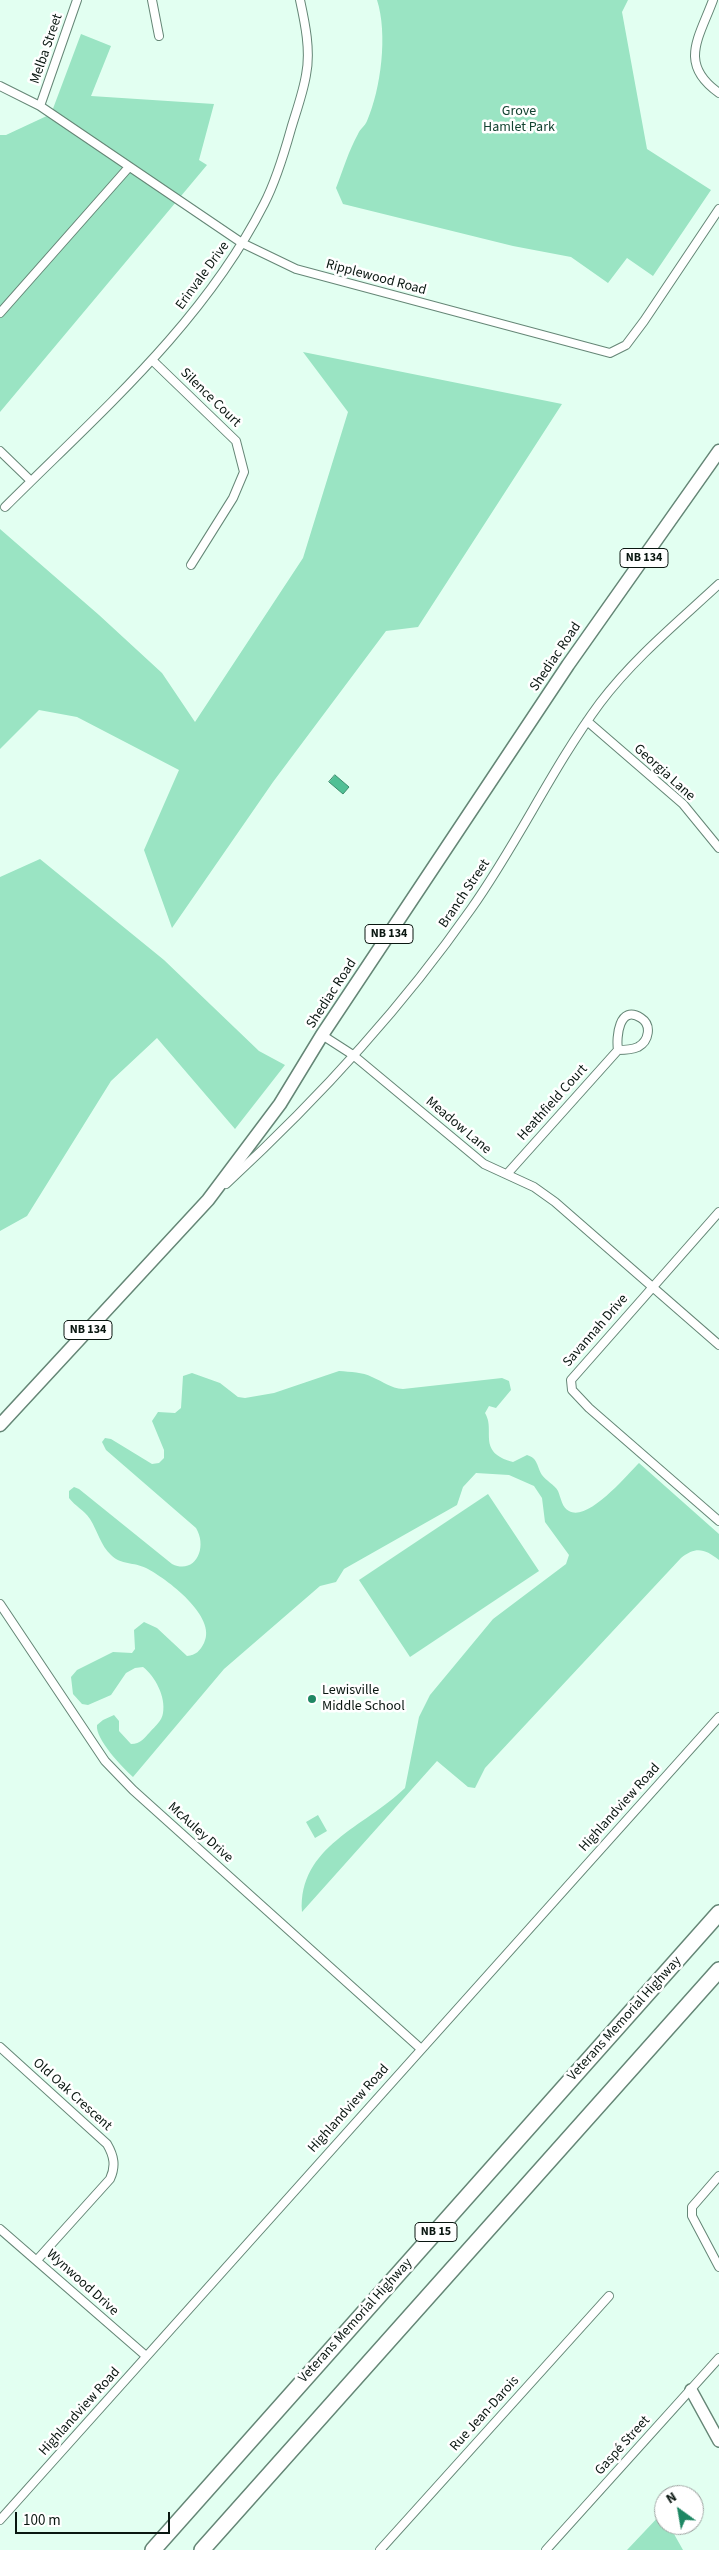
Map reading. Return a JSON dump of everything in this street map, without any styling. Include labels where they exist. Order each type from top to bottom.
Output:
[{"type":"highway","name":"Veterans Memorial Highway","points":[[153,2550],[719,1913]]},
{"type":"highway","name":"NB 15","points":[[202,2550],[719,1970]]},
{"type":"main road","name":"Shediac Road","points":[[0,1425],[208,1200],[280,1104],[322,1035],[568,665],[719,452]]},
{"type":"street","name":"Melba Street","points":[[40,106],[77,0]]},
{"type":"street","points":[[152,0],[159,36]]},
{"type":"street","name":"Erinvale Drive","points":[[5,507],[152,360],[205,296],[242,243],[265,203],[284,152],[307,74],[306,29],[300,0]]},
{"type":"street","points":[[713,0],[697,44],[695,62],[700,76],[719,93]]},
{"type":"street","name":"Ripplewood Road","points":[[0,86],[40,106],[242,243],[296,269],[610,353],[626,345],[719,209]]},
{"type":"street","points":[[0,314],[129,167]]},
{"type":"street","name":"Silence Court","points":[[152,360],[236,441],[244,472],[234,498],[191,565]]},
{"type":"street","points":[[0,451],[31,481]]},
{"type":"street","name":"Branch Street","points":[[208,1200],[282,1132],[353,1055],[437,955],[472,907],[587,721],[620,679],[644,653],[719,584]]},
{"type":"street","name":"Georgia Lane","points":[[587,721],[683,804],[719,848]]},
{"type":"street","points":[[635,1016],[642,1019],[648,1031],[646,1040],[630,1050],[618,1050],[617,1029],[621,1021],[627,1017],[635,1016]]},
{"type":"street","name":"Meadow Lane","points":[[322,1035],[353,1055],[484,1164],[534,1187],[555,1202],[719,1345]]},
{"type":"street","name":"Heathfield Court","points":[[507,1174],[618,1050]]},
{"type":"street","name":"Savannah Drive","points":[[719,1212],[574,1373],[571,1380],[572,1390],[648,1462],[719,1521]]},
{"type":"street","name":"McAuley Drive","points":[[0,1604],[105,1761],[133,1790],[420,2048]]},
{"type":"street","name":"Highlandview Road","points":[[0,2520],[420,2048],[719,1717]]},
{"type":"street","name":"Old Oak Crescent","points":[[0,2047],[107,2144],[114,2160],[114,2169],[110,2179],[37,2260]]},
{"type":"street","points":[[719,2176],[692,2207],[692,2216],[719,2267]]},
{"type":"street","name":"Wynwood Drive","points":[[0,2229],[146,2356]]},
{"type":"street","name":"Rue Jean-Darois","points":[[380,2550],[609,2296]]},
{"type":"street","name":"Gaspé Street","points":[[546,2550],[719,2358]]},
{"type":"street","points":[[691,2390],[719,2441]]},
{"type":"green space","name":"Grove Hamlet Park","points":[[377,0],[628,0],[622,12],[647,149],[711,190],[653,276],[627,258],[608,283],[571,257],[513,246],[343,204],[336,188],[352,147],[367,121],[379,78],[382,29]]},
{"type":"green space","points":[[81,34],[111,46],[91,96],[214,104],[199,160],[207,165],[0,412],[0,135],[6,135],[51,114]]},
{"type":"green space","points":[[303,352],[562,404],[418,627],[386,631],[273,782],[172,928],[144,850],[179,770],[77,717],[39,710],[0,749],[0,529],[162,673],[195,722],[303,558],[348,412]]},
{"type":"green space","points":[[40,859],[164,960],[259,1051],[285,1065],[235,1129],[157,1038],[111,1081],[27,1216],[0,1231],[0,877]]},
{"type":"green space","points":[[339,1371],[364,1374],[391,1386],[403,1389],[502,1378],[509,1381],[511,1390],[496,1408],[489,1406],[485,1413],[488,1420],[489,1440],[495,1453],[513,1462],[527,1455],[531,1456],[537,1463],[542,1475],[558,1491],[565,1508],[577,1513],[586,1510],[607,1496],[639,1463],[719,1534],[719,1560],[709,1553],[700,1550],[686,1554],[681,1558],[485,1768],[475,1788],[468,1787],[437,1761],[302,1912],[304,1889],[311,1870],[322,1854],[337,1840],[405,1788],[419,1717],[430,1695],[493,1619],[566,1564],[569,1555],[545,1522],[542,1498],[534,1486],[509,1475],[476,1473],[463,1487],[457,1505],[344,1569],[336,1582],[320,1586],[224,1669],[133,1777],[100,1738],[97,1725],[114,1715],[119,1721],[119,1731],[131,1744],[142,1740],[162,1716],[163,1700],[159,1687],[143,1667],[135,1668],[126,1673],[111,1695],[88,1705],[82,1704],[73,1694],[71,1677],[77,1670],[113,1652],[132,1653],[135,1649],[134,1630],[144,1622],[157,1628],[187,1656],[193,1655],[204,1643],[206,1633],[204,1622],[188,1600],[165,1580],[146,1568],[123,1562],[111,1555],[102,1543],[90,1519],[69,1498],[69,1491],[74,1487],[79,1489],[172,1564],[187,1566],[193,1563],[200,1551],[201,1544],[196,1528],[106,1450],[102,1442],[105,1438],[111,1439],[152,1464],[159,1463],[164,1458],[164,1450],[152,1421],[158,1412],[175,1413],[181,1408],[183,1376],[192,1373],[220,1383],[238,1397],[245,1398],[274,1393]]},
{"type":"green space","points":[[488,1494],[539,1571],[410,1657],[359,1580]]},
{"type":"green space","points":[[318,1815],[327,1831],[315,1838],[306,1822]]},
{"type":"green space","points":[[654,2521],[654,2535],[675,2535],[683,2550],[627,2550]]},
{"type":"shaded area","points":[[335,775],[349,787],[343,794],[329,782]]},
{"type":"place","name":"Lewisville Middle School","points":[[312,1699]]}]
